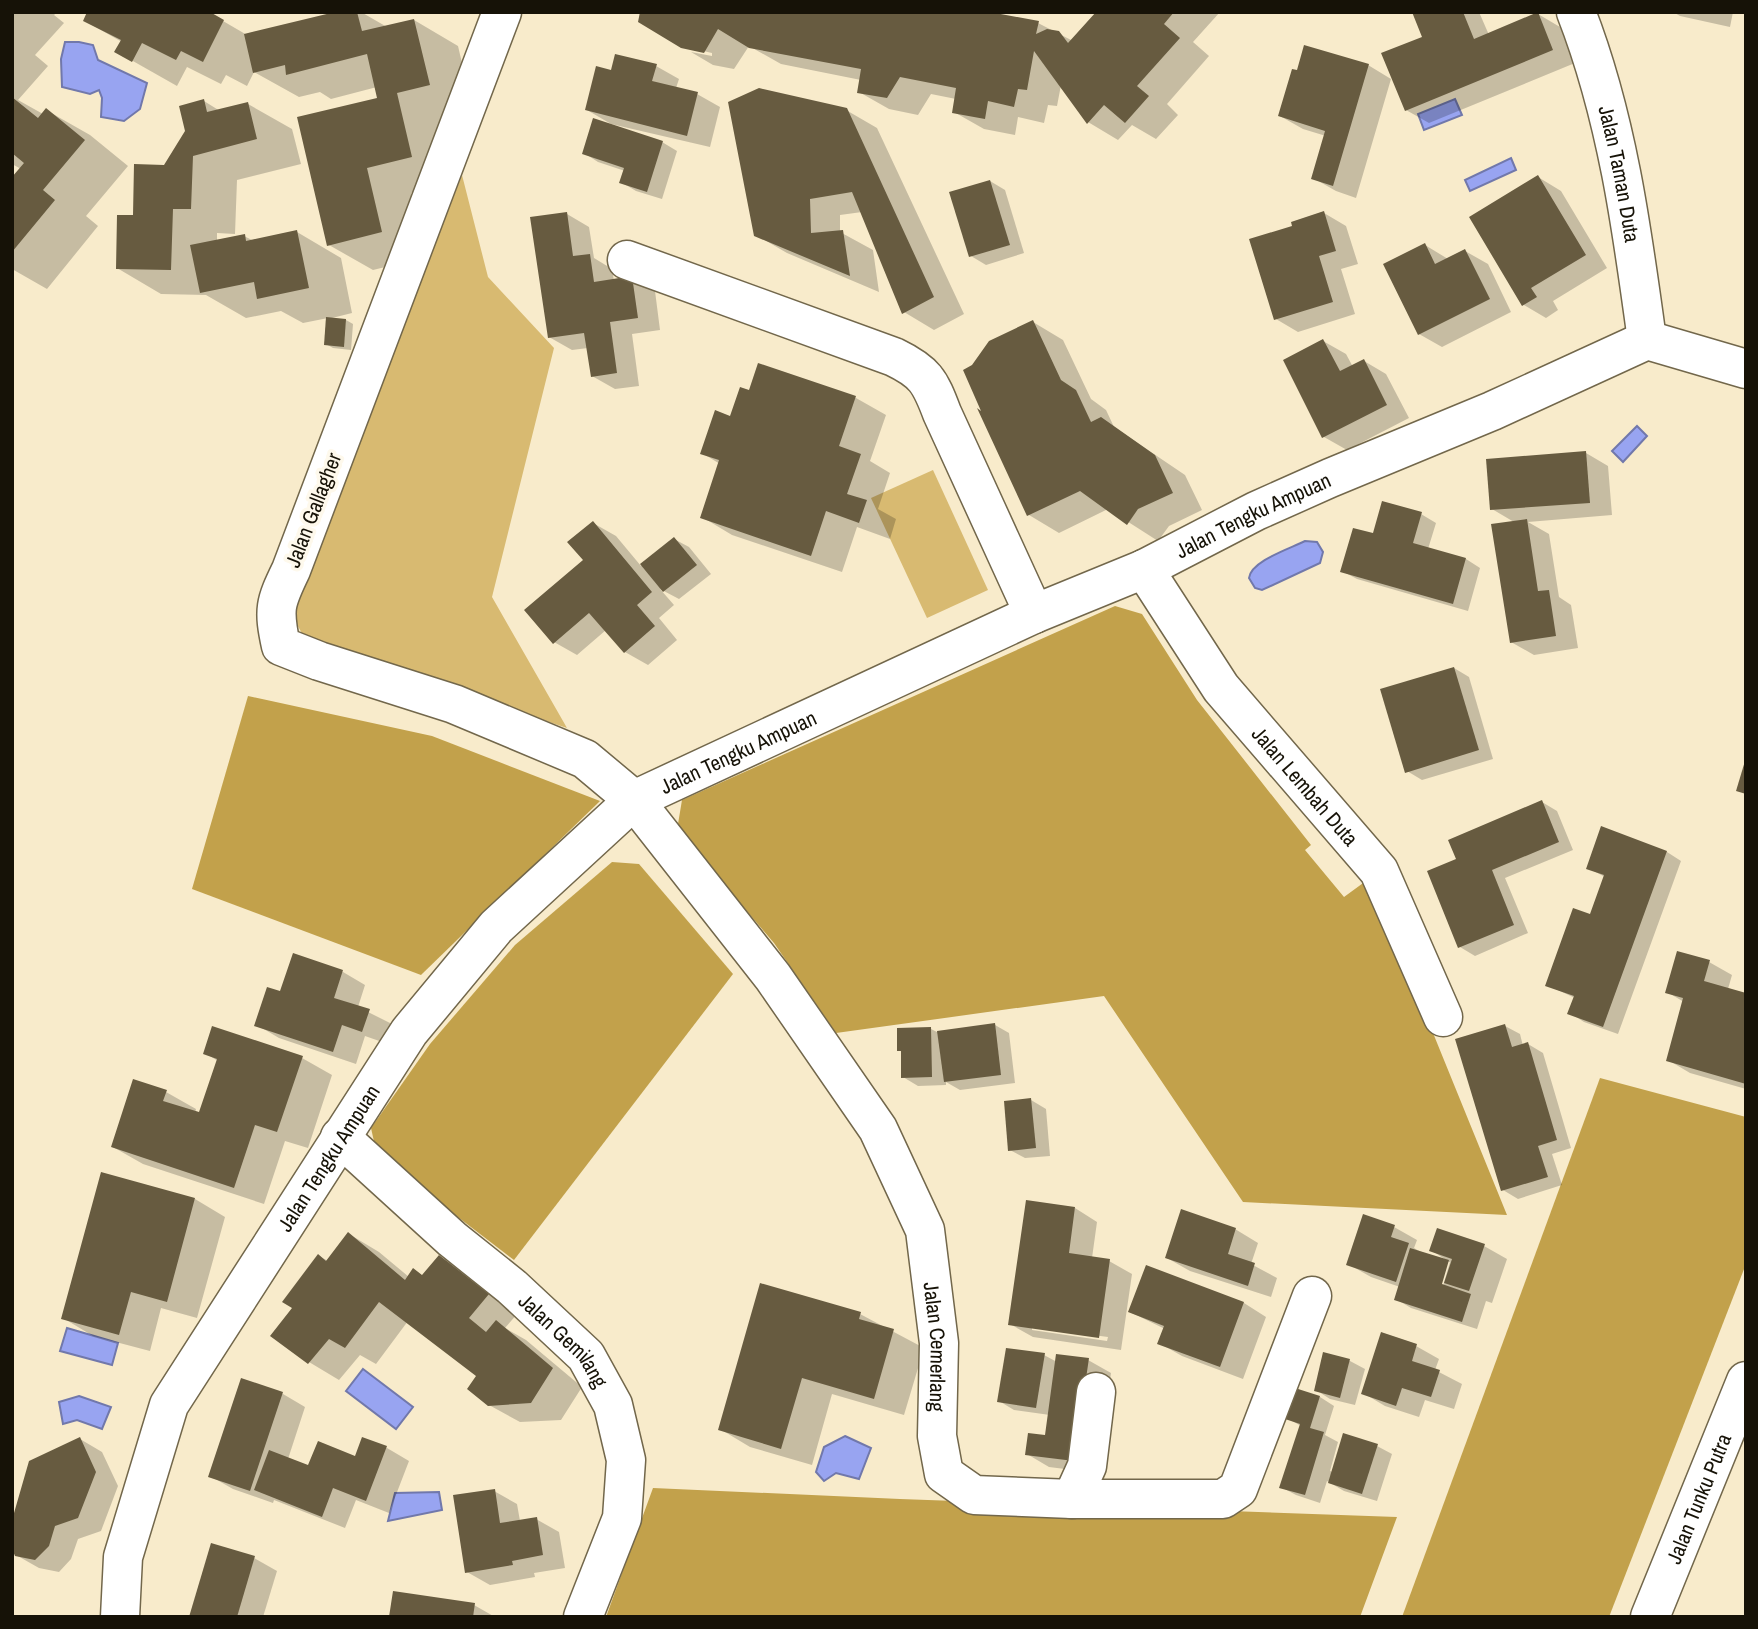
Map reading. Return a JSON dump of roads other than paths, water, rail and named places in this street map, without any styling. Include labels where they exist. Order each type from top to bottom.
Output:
[{"type":"street","name":"Jalan Gallagher","points":[[502,12],[291,570],[276,601],[275,619],[281,646],[318,661],[454,704],[586,759],[634,800]]},
{"type":"street","name":"Jalan Taman Duta","points":[[1576,12],[1609,114],[1632,227],[1647,340]]},
{"type":"street","points":[[627,260],[913,366],[932,384],[942,413],[1034,614]]},
{"type":"street","name":"Jalan Tengku Ampuan","points":[[120,1617],[124,1557],[169,1405],[409,1032],[495,927],[634,800],[1034,614],[1144,569],[1269,506],[1492,411],[1647,340]]},
{"type":"street","points":[[1647,340],[1746,369]]},
{"type":"street","name":"Jalan Lembah Duta","points":[[1144,569],[1221,688],[1379,871],[1443,1017]]},
{"type":"street","name":"Jalan Cemerlang","points":[[634,800],[773,977],[878,1129],[925,1230],[939,1343],[937,1436],[944,1474],[974,1495],[1072,1499],[1223,1499],[1238,1489],[1312,1296]]},
{"type":"street","name":"Jalan Gemilang","points":[[340,1137],[452,1239],[512,1287],[586,1356],[613,1405],[626,1460],[622,1518],[583,1617]]},
{"type":"street","name":"Jalan Tunku Putra","points":[[1650,1617],[1746,1381]]},
{"type":"street","points":[[1072,1499],[1087,1466],[1096,1392]]},
{"type":"water","points":[[65,42],[93,45],[98,60],[147,83],[140,109],[124,121],[101,117],[102,98],[99,90],[90,94],[62,87],[61,59]]},
{"type":"water","points":[[1455,99],[1462,115],[1424,130],[1418,114]]},
{"type":"water","points":[[1511,158],[1516,170],[1470,191],[1465,180]]},
{"type":"water","points":[[1637,426],[1647,436],[1623,462],[1612,451]]},
{"type":"water","points":[[1305,541],[1317,542],[1323,552],[1320,563],[1262,590],[1255,588],[1249,578],[1256,566]]},
{"type":"water","points":[[67,1328],[118,1343],[112,1365],[60,1351]]},
{"type":"water","points":[[363,1369],[413,1407],[396,1429],[346,1391]]},
{"type":"water","points":[[79,1396],[111,1407],[102,1429],[77,1420],[63,1424],[59,1402]]},
{"type":"water","points":[[845,1436],[871,1448],[859,1479],[836,1473],[824,1481],[816,1472],[824,1447]]},
{"type":"water","points":[[439,1492],[442,1510],[388,1521],[395,1493]]}]
